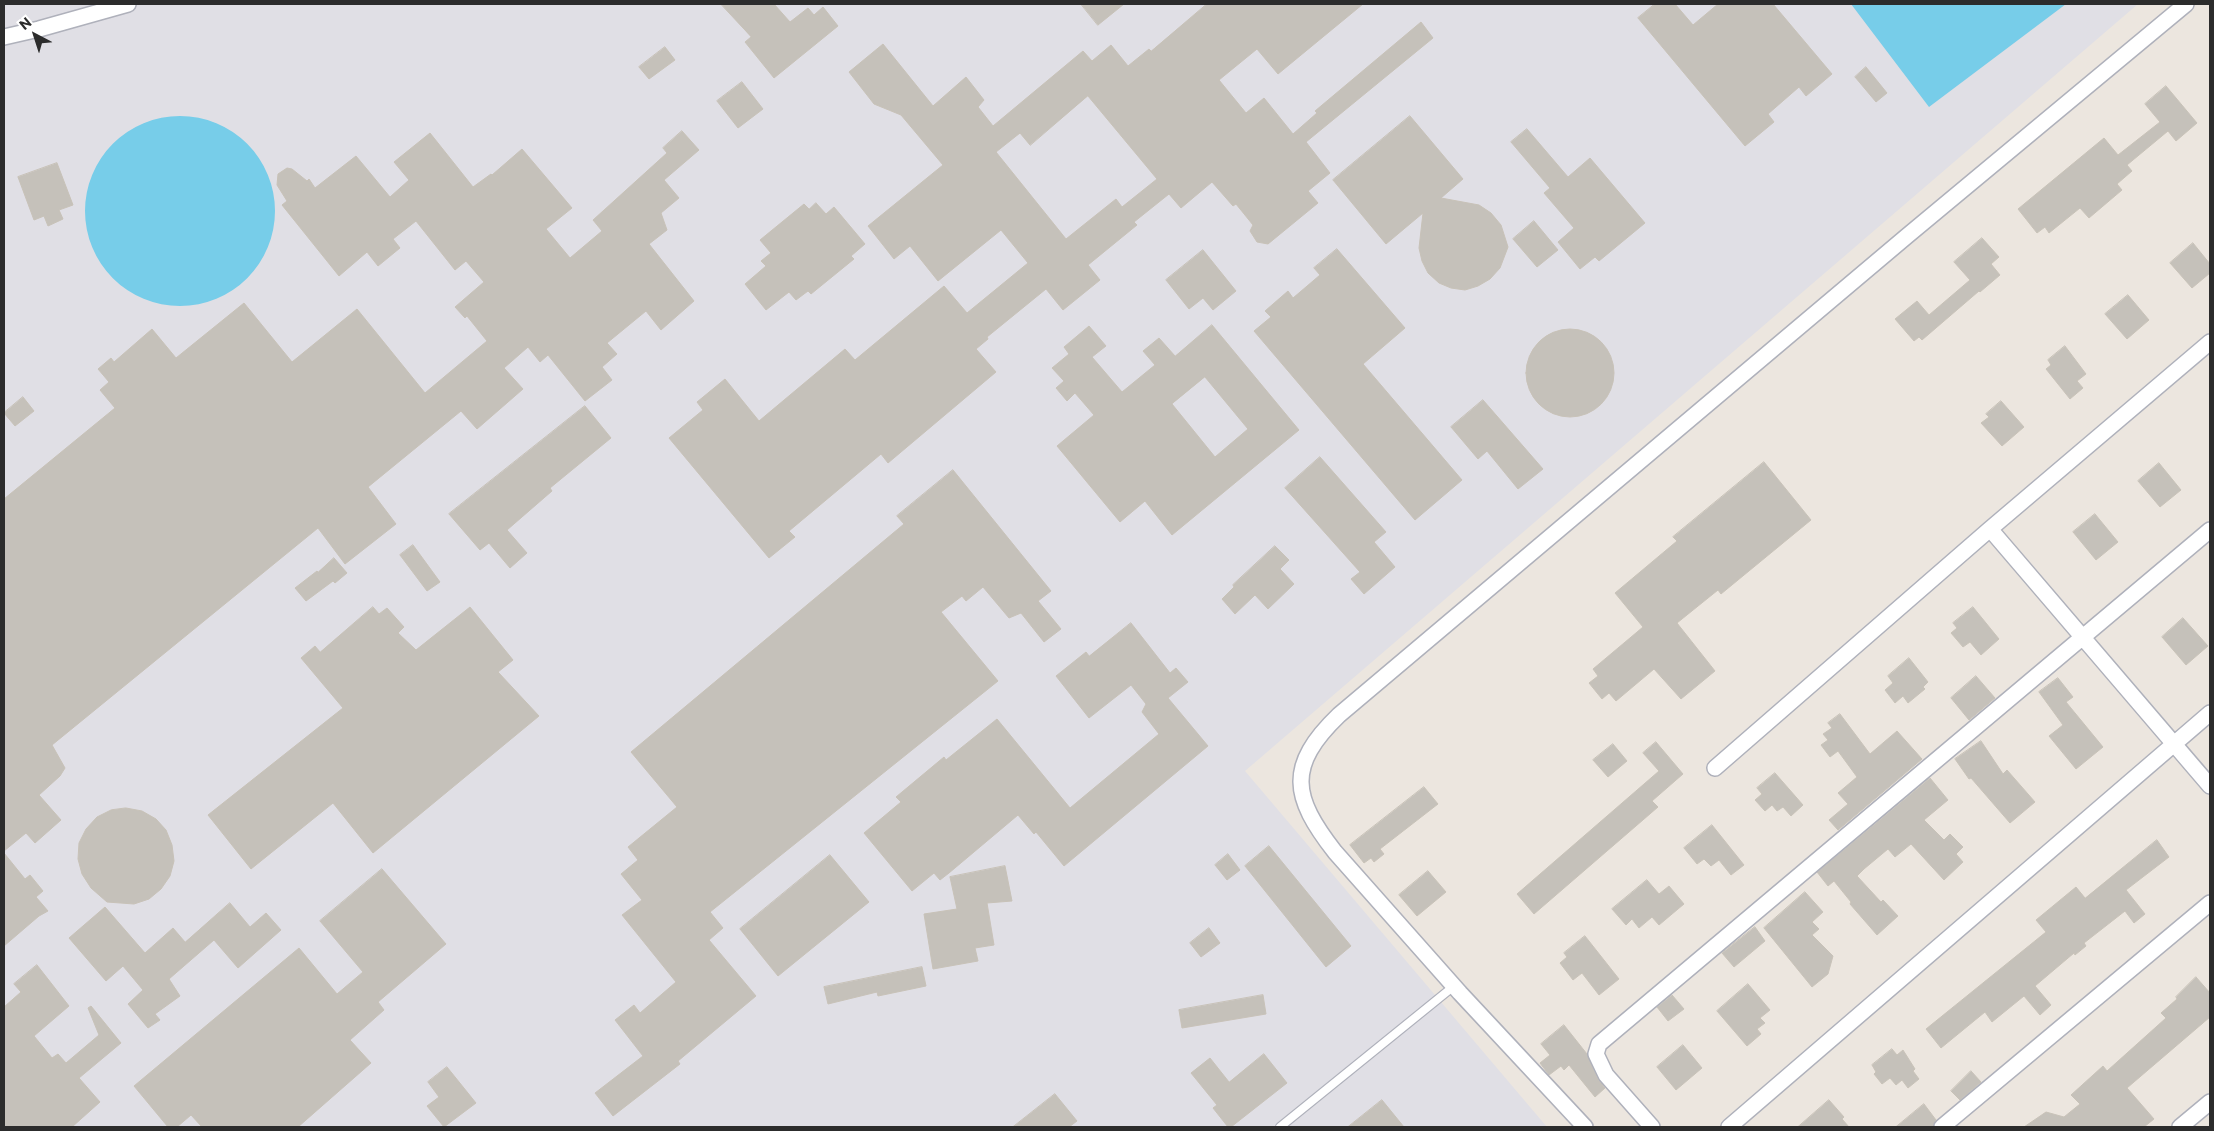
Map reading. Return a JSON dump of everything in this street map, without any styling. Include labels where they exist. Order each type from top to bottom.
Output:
[{"type":"street","points":[[4,36],[39,29],[128,4]]},
{"type":"street","points":[[1585,1127],[1454,986],[1316,828],[1304,802],[1301,784],[1303,765],[1309,748],[1321,733],[1802,322],[2186,4]]},
{"type":"street","points":[[1715,768],[1990,529],[2210,342]]},
{"type":"street","points":[[1990,529],[2210,786]]},
{"type":"street","points":[[1652,1127],[1606,1075],[1596,1054],[1599,1044],[2210,530]]},
{"type":"street","points":[[1729,1127],[2210,713]]},
{"type":"street","points":[[1942,1127],[2210,903]]},
{"type":"street","points":[[2180,1127],[2210,1102]]},
{"type":"lane","points":[[1280,1127],[1454,986]]},
{"type":"shaded area","points":[[4,4],[2138,4],[1245,771],[1547,1127],[4,1127]]},
{"type":"water","points":[[1851,4],[2066,4],[1929,107]]},
{"type":"water","points":[[180,116],[207,120],[233,132],[247,144],[259,158],[271,184],[275,211],[271,238],[259,264],[247,278],[233,290],[207,302],[180,306],[153,302],[127,290],[113,278],[101,264],[89,238],[85,211],[89,184],[101,158],[113,144],[127,132],[153,120]]},
{"type":"building","points":[[721,4],[774,4],[790,22],[808,8],[814,15],[823,7],[838,26],[774,78],[745,42],[751,37]]},
{"type":"building","points":[[1081,4],[1124,4],[1098,25]]},
{"type":"building","points":[[1207,4],[1363,4],[1278,74],[1257,49],[1219,80],[1246,113],[1264,98],[1293,134],[1317,113],[1315,111],[1421,22],[1433,38],[1306,142],[1330,173],[1308,191],[1318,203],[1268,244],[1257,242],[1250,231],[1253,225],[1236,204],[1233,206],[1212,182],[1181,208],[1169,194],[1134,222],[1137,225],[1088,265],[1100,280],[1063,310],[1046,289],[987,337],[988,339],[976,349],[996,372],[888,463],[881,454],[789,531],[795,537],[769,558],[669,438],[703,410],[697,402],[725,379],[759,421],[845,349],[855,360],[944,286],[967,313],[1028,263],[1001,230],[938,281],[910,246],[894,259],[868,226],[943,165],[901,115],[874,104],[849,72],[883,44],[933,106],[966,77],[984,100],[978,107],[993,126],[1083,51],[1092,61],[1111,45],[1128,66],[1149,49],[1151,51]],"holes":[[[1088,96],[1157,179],[1122,207],[1116,199],[1066,239],[996,152],[1020,133],[1030,145]]]},
{"type":"building","points":[[1655,4],[1675,4],[1693,25],[1718,4],[1773,4],[1832,74],[1806,96],[1799,87],[1768,114],[1774,122],[1745,146],[1638,18]]},
{"type":"building","points":[[665,47],[675,60],[649,79],[639,67]]},
{"type":"building","points":[[1866,67],[1887,93],[1876,102],[1855,77]]},
{"type":"building","points":[[742,82],[763,109],[738,128],[717,101]]},
{"type":"building","points":[[2166,86],[2197,123],[2176,141],[2168,131],[2127,165],[2132,171],[2117,184],[2122,190],[2089,218],[2080,208],[2049,233],[2045,227],[2037,233],[2018,209],[2104,138],[2118,155],[2160,122],[2145,104]]},
{"type":"building","points":[[1410,116],[1463,179],[1441,198],[1479,205],[1491,213],[1501,225],[1508,247],[1500,268],[1490,279],[1478,286],[1465,290],[1451,288],[1439,283],[1428,273],[1422,261],[1419,248],[1423,213],[1386,244],[1333,180]]},
{"type":"building","points":[[1527,129],[1568,177],[1590,158],[1645,223],[1599,261],[1595,257],[1580,269],[1558,242],[1574,228],[1544,193],[1550,188],[1511,142]]},
{"type":"building","points":[[682,131],[699,150],[664,180],[679,198],[661,213],[667,230],[649,244],[694,301],[661,330],[646,311],[607,343],[617,354],[602,367],[612,380],[585,401],[548,355],[540,362],[528,347],[504,368],[523,389],[477,429],[461,411],[368,487],[396,524],[345,564],[318,528],[52,745],[65,768],[60,776],[39,795],[61,820],[35,843],[26,833],[4,851],[4,499],[115,408],[100,390],[109,382],[98,369],[111,358],[114,362],[152,329],[176,358],[244,303],[292,362],[357,309],[425,393],[487,341],[467,316],[465,318],[455,307],[484,282],[466,261],[455,270],[416,221],[393,239],[400,248],[378,266],[367,252],[339,276],[282,205],[287,201],[277,185],[278,174],[287,168],[292,169],[307,181],[309,179],[315,188],[356,156],[390,197],[409,180],[394,162],[430,133],[473,187],[492,175],[522,149],[572,208],[546,229],[570,258],[602,231],[593,220],[667,153],[663,148]]},
{"type":"building","points":[[57,163],[73,205],[59,210],[63,219],[48,226],[44,216],[34,220],[18,177]]},
{"type":"building","points":[[816,203],[826,214],[834,207],[865,244],[851,256],[854,259],[811,294],[808,291],[796,300],[789,292],[766,310],[745,284],[766,266],[761,261],[771,253],[760,240],[804,204],[809,209]]},
{"type":"building","points":[[1534,221],[1558,250],[1537,267],[1513,239]]},
{"type":"building","points":[[1982,238],[1999,257],[1991,264],[2000,275],[1922,340],[1919,337],[1914,341],[1895,319],[1917,301],[1929,315],[1970,280],[1954,262]]},
{"type":"building","points":[[2193,243],[2210,264],[2210,273],[2192,288],[2170,263]]},
{"type":"building","points":[[1337,249],[1405,328],[1363,364],[1462,480],[1415,520],[1254,331],[1271,317],[1265,311],[1288,291],[1293,298],[1320,275],[1314,268]]},
{"type":"building","points":[[1203,250],[1236,291],[1213,310],[1203,298],[1189,309],[1166,280]]},
{"type":"building","points":[[2128,295],[2149,320],[2127,339],[2105,314]]},
{"type":"building","points":[[1212,325],[1299,430],[1172,535],[1145,501],[1120,522],[1057,446],[1094,415],[1075,393],[1067,401],[1056,388],[1064,381],[1052,368],[1069,354],[1064,347],[1089,326],[1106,346],[1092,357],[1122,392],[1155,365],[1143,351],[1159,338],[1175,356]],"holes":[[[1205,377],[1248,429],[1215,457],[1172,404]]]},
{"type":"building","points":[[1570,329],[1587,333],[1601,342],[1610,356],[1614,373],[1610,390],[1601,404],[1587,413],[1570,417],[1553,413],[1539,404],[1530,390],[1526,373],[1530,356],[1539,342],[1553,333]]},
{"type":"building","points":[[2065,346],[2086,374],[2077,381],[2083,388],[2070,399],[2046,369],[2051,365],[2048,360]]},
{"type":"building","points":[[23,397],[34,411],[15,426],[4,413]]},
{"type":"building","points":[[1483,400],[1543,469],[1518,489],[1487,451],[1478,459],[1451,427]]},
{"type":"building","points":[[2001,401],[2024,427],[2002,446],[1981,423],[1989,417],[1986,414]]},
{"type":"building","points":[[585,406],[611,438],[550,488],[552,491],[507,530],[527,553],[510,568],[489,543],[480,550],[449,514]]},
{"type":"building","points":[[1320,457],[1386,532],[1374,542],[1395,567],[1364,594],[1351,579],[1360,572],[1285,488]]},
{"type":"building","points":[[1764,462],[1811,520],[1721,594],[1718,590],[1677,623],[1715,671],[1681,699],[1654,669],[1616,701],[1609,693],[1602,699],[1589,683],[1598,676],[1593,669],[1643,627],[1615,593],[1677,541],[1673,537]]},
{"type":"building","points":[[2159,463],[2181,490],[2160,507],[2138,481]]},
{"type":"building","points":[[953,470],[1051,591],[1038,601],[1061,629],[1044,642],[1021,613],[1009,618],[983,587],[966,601],[962,596],[941,612],[998,681],[710,912],[723,928],[709,940],[756,996],[678,1061],[680,1064],[613,1116],[595,1093],[643,1056],[615,1020],[634,1005],[640,1013],[676,982],[622,915],[642,900],[621,874],[638,860],[628,847],[677,807],[631,752],[904,524],[897,516]]},
{"type":"building","points":[[2095,514],[2118,542],[2096,560],[2073,532]]},
{"type":"building","points":[[413,545],[440,582],[427,591],[400,555]]},
{"type":"building","points":[[1275,546],[1289,560],[1280,569],[1294,584],[1268,609],[1255,595],[1235,614],[1222,599],[1234,587],[1233,585]]},
{"type":"building","points":[[334,558],[347,573],[306,601],[295,588]]},
{"type":"building","points":[[373,607],[379,614],[387,608],[404,627],[398,633],[416,650],[470,607],[513,660],[498,672],[539,716],[373,853],[333,803],[251,869],[208,815],[343,708],[301,658],[315,646],[320,652]]},
{"type":"building","points":[[1973,607],[1999,639],[1981,655],[1970,642],[1963,647],[1951,633],[1957,628],[1953,623]]},
{"type":"building","points":[[2183,618],[2208,646],[2186,665],[2162,637]]},
{"type":"building","points":[[1131,623],[1170,673],[1176,668],[1188,682],[1168,698],[1208,746],[1064,866],[1036,832],[1034,834],[1018,815],[940,880],[934,873],[912,891],[864,833],[901,802],[896,797],[944,757],[946,760],[997,719],[1070,808],[1159,734],[1142,712],[1146,704],[1131,685],[1089,718],[1056,676],[1086,652],[1089,656]]},
{"type":"building","points":[[1909,658],[1928,682],[1923,687],[1925,689],[1908,703],[1903,696],[1895,703],[1885,690],[1893,683],[1888,676]]},
{"type":"building","points":[[1976,676],[1995,698],[1969,720],[1951,698]]},
{"type":"building","points":[[2058,678],[2073,697],[2066,702],[2103,747],[2076,769],[2049,736],[2063,725],[2039,692]]},
{"type":"building","points":[[1840,714],[1870,754],[1897,731],[1922,759],[1838,830],[1829,820],[1848,804],[1838,793],[1857,777],[1838,751],[1830,757],[1821,745],[1828,740],[1823,734],[1832,728],[1828,723]]},
{"type":"building","points":[[1981,741],[2003,774],[2007,770],[2035,802],[2010,823],[1971,778],[1969,779],[1955,759]]},
{"type":"building","points":[[1656,742],[1683,774],[1652,801],[1658,807],[1534,914],[1517,894],[1659,771],[1643,753]]},
{"type":"building","points":[[1613,744],[1627,761],[1608,777],[1593,760]]},
{"type":"building","points":[[1775,773],[1803,805],[1791,816],[1783,807],[1777,811],[1772,805],[1765,811],[1755,800],[1762,794],[1757,788]]},
{"type":"building","points":[[1930,778],[1948,800],[1924,820],[1944,840],[1950,834],[1963,847],[1956,854],[1963,862],[1944,880],[1911,844],[1895,857],[1888,849],[1864,869],[1857,876],[1881,902],[1883,900],[1898,916],[1877,935],[1850,904],[1851,902],[1834,881],[1828,886],[1817,872]]},
{"type":"building","points":[[1424,787],[1438,804],[1380,849],[1384,854],[1374,862],[1371,858],[1364,863],[1350,845]]},
{"type":"building","points":[[126,808],[142,811],[156,819],[166,830],[172,845],[174,861],[170,876],[161,889],[149,899],[134,904],[107,902],[91,888],[82,874],[78,859],[79,843],[86,829],[97,817],[111,810]]},
{"type":"building","points":[[1712,825],[1744,865],[1731,875],[1719,860],[1711,866],[1704,859],[1697,864],[1684,848]]},
{"type":"building","points":[[2157,840],[2169,857],[2126,890],[2145,914],[2134,923],[2125,911],[2084,943],[2086,946],[2075,955],[2074,953],[2035,986],[2051,1005],[2040,1015],[2024,996],[1992,1022],[1985,1012],[1941,1048],[1926,1029],[2046,932],[2036,920],[2076,887],[2085,898]]},
{"type":"building","points":[[1269,846],[1351,946],[1326,967],[1245,866]]},
{"type":"building","points":[[4,853],[25,879],[30,875],[43,891],[36,897],[48,911],[39,916],[4,946]]},
{"type":"building","points":[[1228,854],[1240,870],[1227,880],[1215,865]]},
{"type":"building","points":[[830,855],[869,902],[778,976],[740,929]]},
{"type":"building","points":[[1005,866],[1012,901],[987,903],[994,945],[975,948],[978,961],[933,969],[924,914],[957,909],[950,877]]},
{"type":"building","points":[[382,869],[446,944],[378,1002],[384,1010],[350,1040],[371,1063],[298,1127],[202,1127],[191,1115],[177,1127],[168,1127],[134,1086],[299,948],[337,994],[363,972],[320,921]]},
{"type":"building","points":[[1428,871],[1446,892],[1417,916],[1399,895]]},
{"type":"building","points":[[1647,880],[1659,894],[1669,886],[1684,904],[1659,925],[1652,917],[1639,928],[1632,919],[1626,925],[1612,909]]},
{"type":"building","points":[[1805,892],[1823,912],[1812,922],[1819,929],[1812,935],[1833,956],[1828,974],[1812,987],[1764,928]]},
{"type":"building","points":[[230,903],[250,927],[266,913],[281,930],[238,968],[214,940],[169,979],[180,996],[155,1014],[160,1020],[148,1028],[128,1004],[143,990],[123,966],[106,981],[69,938],[105,907],[145,953],[173,928],[185,942]]},
{"type":"building","points":[[1755,927],[1765,941],[1734,967],[1722,953]]},
{"type":"building","points":[[1209,928],[1220,943],[1201,957],[1190,943]]},
{"type":"building","points":[[1585,936],[1619,979],[1599,995],[1582,973],[1573,980],[1560,963],[1567,957],[1564,953]]},
{"type":"building","points":[[37,965],[69,1006],[34,1036],[52,1058],[58,1054],[66,1063],[99,1035],[88,1008],[91,1006],[121,1043],[79,1078],[100,1102],[72,1127],[4,1127],[4,1007],[21,992],[14,984]]},
{"type":"building","points":[[922,967],[926,986],[878,996],[877,992],[828,1004],[824,987]]},
{"type":"building","points":[[2196,977],[2210,993],[2210,1017],[2127,1088],[2154,1119],[2144,1127],[2024,1127],[2046,1112],[2064,1117],[2080,1104],[2071,1095],[2103,1066],[2107,1071],[2166,1018],[2161,1013],[2177,999],[2176,997]]},
{"type":"building","points":[[1748,984],[1770,1010],[1760,1018],[1765,1023],[1757,1029],[1761,1034],[1747,1046],[1717,1011]]},
{"type":"building","points":[[1263,995],[1266,1014],[1182,1028],[1179,1010]]},
{"type":"building","points":[[1672,995],[1684,1009],[1668,1021],[1657,1007]]},
{"type":"building","points":[[1564,1025],[1587,1054],[1598,1079],[1605,1088],[1595,1097],[1569,1065],[1564,1070],[1561,1066],[1549,1075],[1540,1063],[1550,1055],[1541,1044]]},
{"type":"building","points":[[1683,1045],[1702,1068],[1676,1090],[1657,1067]]},
{"type":"building","points":[[1892,1049],[1897,1055],[1903,1050],[1915,1069],[1913,1071],[1919,1079],[1908,1088],[1902,1080],[1896,1085],[1890,1078],[1882,1084],[1874,1074],[1876,1072],[1872,1065]]},
{"type":"building","points":[[1264,1054],[1287,1083],[1231,1127],[1228,1127],[1213,1108],[1217,1105],[1191,1073],[1210,1058],[1229,1082]]},
{"type":"building","points":[[447,1067],[476,1103],[444,1127],[427,1106],[439,1097],[428,1082]]},
{"type":"building","points":[[1971,1071],[1981,1082],[1960,1100],[1951,1091]]},
{"type":"building","points":[[1055,1094],[1077,1121],[1069,1127],[1013,1127]]},
{"type":"building","points":[[1382,1100],[1404,1127],[1348,1127]]},
{"type":"building","points":[[1829,1100],[1844,1117],[1842,1119],[1849,1127],[1798,1127]]},
{"type":"building","points":[[1924,1104],[1936,1120],[1933,1127],[1896,1127]]}]
